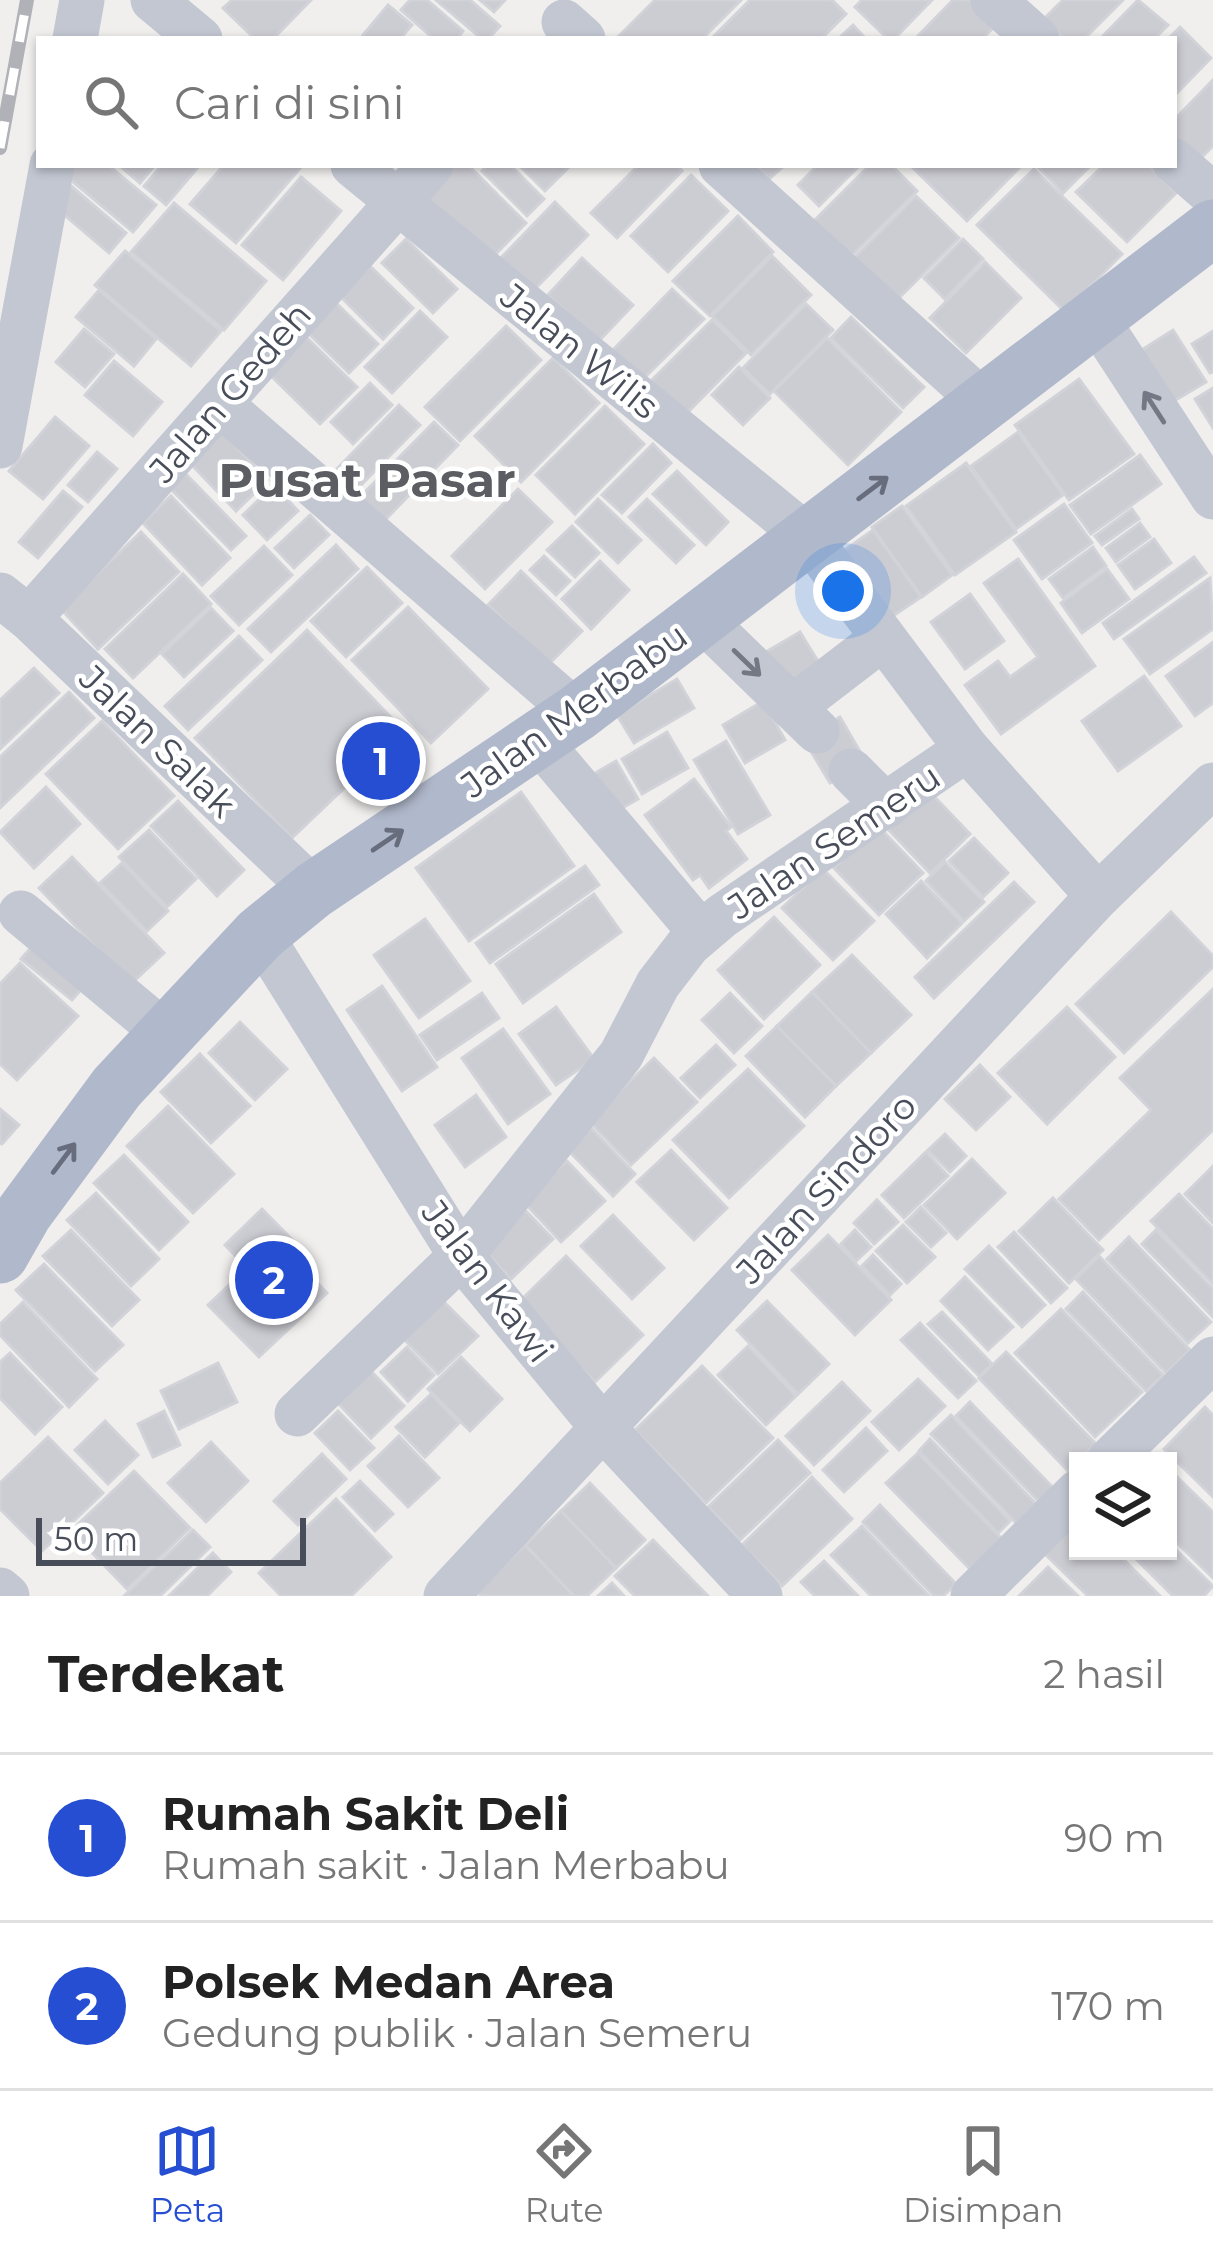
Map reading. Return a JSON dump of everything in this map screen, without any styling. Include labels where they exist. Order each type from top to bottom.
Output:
[{"type":"main road","name":"Jalan Merbabu","points":[[0,1255],[23,1213],[117,1087],[260,934],[314,890],[558,726],[1213,228]]},
{"type":"street","points":[[76,36],[82,0]]},
{"type":"street","points":[[153,0],[196,36]]},
{"type":"street","points":[[993,0],[1033,36]]},
{"type":"street","points":[[1177,164],[1213,195]]},
{"type":"street","points":[[0,446],[51,168]]},
{"type":"street","name":"Jalan Wilis","points":[[357,168],[808,537],[967,749],[1098,896]]},
{"type":"street","name":"Jalan Gedeh","points":[[15,607],[220,404],[428,168]]},
{"type":"street","points":[[725,168],[984,404]]},
{"type":"street","points":[[1096,318],[1213,497]]},
{"type":"street","name":"Jalan Semeru","points":[[220,404],[558,726],[701,933]]},
{"type":"street","name":"Jalan Salak","points":[[15,607],[314,890]]},
{"type":"street","points":[[702,619],[805,719],[883,638]]},
{"type":"street","name":"Jalan Semeru","points":[[297,1414],[460,1256],[621,1055],[658,984],[701,933],[967,749]]},
{"type":"street","points":[[851,771],[886,806]]},
{"type":"street","name":"Jalan Sindoro","points":[[446,1596],[1098,896],[1213,785]]},
{"type":"street","points":[[21,913],[166,1034]]},
{"type":"street","name":"Jalan Kawi","points":[[260,934],[460,1256],[603,1428],[750,1592]]},
{"type":"street","points":[[1118,1452],[1213,1358]]},
{"type":"street","points":[[973,1596],[1069,1501]]},
{"type":"building","points":[[232,0],[311,0],[276,36],[252,36],[223,8]]},
{"type":"building","points":[[410,0],[427,0],[463,31],[459,36],[431,36],[401,10]]},
{"type":"building","points":[[436,0],[470,0],[500,26],[491,36],[478,36]]},
{"type":"building","points":[[480,0],[505,0],[494,12]]},
{"type":"building","points":[[655,0],[741,0],[705,36],[619,36]]},
{"type":"building","points":[[750,0],[832,0],[846,14],[824,36],[714,36]]},
{"type":"building","points":[[862,0],[932,0],[897,36],[885,36],[855,7]]},
{"type":"building","points":[[953,0],[972,0],[997,24],[985,36],[918,36]]},
{"type":"building","points":[[1063,0],[1123,0],[1087,36],[1062,36],[1044,19]]},
{"type":"building","points":[[1138,0],[1168,25],[1157,36],[1103,36]]},
{"type":"building","points":[[388,5],[412,25],[403,36],[363,35]]},
{"type":"building","points":[[853,25],[863,36],[841,36]]},
{"type":"building","points":[[1180,27],[1211,58],[1177,93],[1177,36],[1171,36]]},
{"type":"building","points":[[1213,80],[1213,146],[1198,161],[1177,141],[1177,117]]},
{"type":"building","points":[[71,168],[112,168],[156,205],[133,232],[65,175]]},
{"type":"building","points":[[122,168],[152,168],[140,183]]},
{"type":"building","points":[[159,168],[197,168],[166,205],[144,186]]},
{"type":"building","points":[[221,168],[300,168],[236,243],[190,204]]},
{"type":"building","points":[[450,168],[471,168],[526,223],[488,262],[422,197]]},
{"type":"building","points":[[513,168],[544,199],[527,216],[482,171]]},
{"type":"building","points":[[522,168],[568,168],[545,191]]},
{"type":"building","points":[[636,168],[682,171],[617,238],[591,213]]},
{"type":"building","points":[[759,168],[782,168],[769,179]]},
{"type":"building","points":[[815,168],[857,168],[819,206],[798,185]]},
{"type":"building","points":[[867,168],[894,168],[917,191],[847,260],[810,225]]},
{"type":"building","points":[[913,168],[1019,168],[967,221]]},
{"type":"building","points":[[1039,168],[1088,168],[1063,193]]},
{"type":"building","points":[[1101,168],[1150,168],[1176,193],[1127,242],[1076,192]]},
{"type":"building","points":[[1034,169],[1122,254],[1065,312],[977,225]]},
{"type":"building","points":[[691,175],[728,211],[668,272],[631,236]]},
{"type":"building","points":[[301,177],[341,211],[283,280],[242,245]]},
{"type":"building","points":[[71,186],[126,233],[109,253],[54,206]]},
{"type":"building","points":[[916,196],[959,238],[896,301],[853,259]]},
{"type":"building","points":[[555,202],[588,235],[528,296],[495,264]]},
{"type":"building","points":[[174,203],[266,281],[224,330],[131,252]]},
{"type":"building","points":[[738,216],[773,252],[710,316],[673,281]]},
{"type":"building","points":[[406,239],[457,289],[433,313],[382,263]]},
{"type":"building","points":[[963,239],[983,259],[945,299],[924,278]]},
{"type":"building","points":[[125,251],[221,331],[191,366],[95,285]]},
{"type":"building","points":[[772,256],[811,295],[751,355],[712,316]]},
{"type":"building","points":[[582,258],[633,305],[599,341],[548,295]]},
{"type":"building","points":[[985,262],[1021,298],[966,353],[930,318]]},
{"type":"building","points":[[370,266],[413,308],[383,339],[341,297]]},
{"type":"building","points":[[672,289],[704,319],[641,381],[611,352]]},
{"type":"building","points":[[99,290],[156,339],[134,366],[76,317]]},
{"type":"building","points":[[335,302],[378,344],[349,373],[306,331]]},
{"type":"building","points":[[806,304],[833,330],[770,394],[743,368]]},
{"type":"building","points":[[420,311],[447,337],[392,393],[365,367]]},
{"type":"building","points":[[851,317],[924,387],[903,408],[831,338]]},
{"type":"building","points":[[712,320],[746,353],[682,418],[648,384]]},
{"type":"building","points":[[506,326],[541,360],[460,441],[425,407]]},
{"type":"building","points":[[84,329],[114,354],[85,387],[56,362]]},
{"type":"building","points":[[1173,330],[1206,382],[1169,404],[1137,353]]},
{"type":"building","points":[[1213,331],[1213,372],[1210,373],[1192,344]]},
{"type":"building","points":[[301,332],[357,387],[320,424],[264,369]]},
{"type":"building","points":[[827,338],[901,412],[848,465],[774,391]]},
{"type":"building","points":[[553,358],[599,403],[521,482],[475,436]]},
{"type":"building","points":[[114,361],[162,402],[133,436],[85,395]]},
{"type":"building","points":[[739,367],[770,398],[743,425],[712,395]]},
{"type":"building","points":[[1079,379],[1134,454],[1069,500],[1015,425]]},
{"type":"building","points":[[370,383],[392,405],[353,444],[331,422]]},
{"type":"building","points":[[1213,388],[1213,428],[1195,399]]},
{"type":"building","points":[[399,405],[420,425],[353,493],[333,473]]},
{"type":"building","points":[[605,406],[644,444],[575,514],[536,475]]},
{"type":"building","points":[[55,417],[89,446],[43,499],[9,471]]},
{"type":"building","points":[[434,422],[458,445],[382,523],[358,499]]},
{"type":"building","points":[[220,430],[268,480],[236,511],[188,461]]},
{"type":"building","points":[[1018,432],[1063,495],[1016,529],[971,466]]},
{"type":"building","points":[[653,444],[671,463],[622,513],[602,495]]},
{"type":"building","points":[[97,452],[117,469],[88,502],[68,485]]},
{"type":"building","points":[[1140,455],[1161,484],[1091,534],[1070,505]]},
{"type":"building","points":[[966,463],[1016,532],[955,575],[906,506]]},
{"type":"building","points":[[182,470],[246,536],[231,550],[167,485]]},
{"type":"building","points":[[677,471],[728,522],[706,545],[653,494]]},
{"type":"building","points":[[274,485],[298,511],[267,540],[243,515]]},
{"type":"building","points":[[518,489],[552,522],[485,589],[452,556]]},
{"type":"building","points":[[63,491],[82,507],[38,558],[19,542]]},
{"type":"building","points":[[171,496],[230,558],[202,585],[143,523]]},
{"type":"building","points":[[598,499],[641,540],[618,563],[576,522]]},
{"type":"building","points":[[647,499],[694,545],[676,563],[629,517]]},
{"type":"building","points":[[1064,504],[1092,543],[1042,579],[1014,540]]},
{"type":"building","points":[[902,506],[952,575],[922,597],[872,527]]},
{"type":"building","points":[[1132,509],[1139,519],[1102,545],[1095,536]]},
{"type":"building","points":[[310,515],[329,535],[294,568],[275,548]]},
{"type":"building","points":[[1140,523],[1150,537],[1116,562],[1106,548]]},
{"type":"building","points":[[572,526],[599,553],[575,577],[547,550]]},
{"type":"building","points":[[873,530],[921,597],[887,620],[839,554]]},
{"type":"building","points":[[141,532],[179,572],[98,649],[61,609]]},
{"type":"building","points":[[1154,539],[1171,563],[1135,589],[1118,565]]},
{"type":"building","points":[[336,545],[358,569],[271,652],[248,629]]},
{"type":"building","points":[[264,546],[292,575],[239,625],[211,596]]},
{"type":"building","points":[[1093,547],[1106,566],[1063,598],[1049,579]]},
{"type":"building","points":[[544,556],[570,581],[556,595],[530,570]]},
{"type":"building","points":[[1194,557],[1206,573],[1114,639],[1103,623]]},
{"type":"building","points":[[1018,559],[1095,666],[1001,734],[965,685],[998,661],[1010,677],[1038,657],[984,583]]},
{"type":"building","points":[[600,561],[629,590],[591,629],[562,599]]},
{"type":"building","points":[[367,567],[402,603],[346,657],[311,621]]},
{"type":"building","points":[[1107,569],[1129,599],[1082,633],[1061,603]]},
{"type":"building","points":[[521,571],[582,631],[549,664],[488,605]]},
{"type":"building","points":[[183,574],[211,604],[133,678],[105,649]]},
{"type":"building","points":[[1210,578],[1213,629],[1150,674],[1124,639]]},
{"type":"building","points":[[970,594],[1004,641],[965,669],[931,622]]},
{"type":"building","points":[[408,607],[488,689],[431,743],[352,660]]},
{"type":"building","points":[[211,608],[233,631],[184,677],[162,654]]},
{"type":"building","points":[[307,630],[404,731],[292,838],[195,738]]},
{"type":"building","points":[[800,632],[821,666],[784,687],[764,653]]},
{"type":"building","points":[[239,636],[262,660],[188,730],[165,706]]},
{"type":"building","points":[[1213,642],[1213,703],[1195,716],[1166,676]]},
{"type":"building","points":[[34,668],[59,693],[0,749],[0,700]]},
{"type":"building","points":[[1144,676],[1181,726],[1118,771],[1082,721]]},
{"type":"building","points":[[677,679],[694,708],[634,743],[617,715]]},
{"type":"building","points":[[69,692],[94,718],[0,808],[0,757]]},
{"type":"building","points":[[763,701],[785,740],[745,763],[723,725]]},
{"type":"building","points":[[840,717],[866,762],[830,783],[803,738]]},
{"type":"building","points":[[102,721],[174,796],[118,849],[46,774]]},
{"type":"building","points":[[667,732],[688,768],[642,794],[622,759]]},
{"type":"building","points":[[726,741],[770,815],[738,834],[694,760]]},
{"type":"building","points":[[616,761],[638,799],[608,816],[585,779]]},
{"type":"building","points":[[694,779],[731,827],[726,831],[747,859],[709,888],[700,875],[693,880],[645,815]]},
{"type":"building","points":[[46,787],[80,824],[34,868],[0,832]]},
{"type":"building","points":[[926,788],[970,834],[930,873],[886,827]]},
{"type":"building","points":[[521,792],[574,866],[469,941],[416,868]]},
{"type":"building","points":[[178,801],[244,870],[217,896],[151,826]]},
{"type":"building","points":[[878,826],[923,873],[879,915],[834,868]]},
{"type":"building","points":[[149,830],[196,879],[167,907],[119,857]]},
{"type":"building","points":[[974,838],[1008,873],[983,897],[949,861]]},
{"type":"building","points":[[72,857],[164,953],[131,984],[39,888]]},
{"type":"building","points":[[945,862],[984,902],[964,921],[926,881]]},
{"type":"building","points":[[122,863],[168,911],[147,931],[100,883]]},
{"type":"building","points":[[585,866],[599,885],[490,963],[476,943]]},
{"type":"building","points":[[823,869],[874,921],[833,960],[782,908]]},
{"type":"building","points":[[921,881],[962,923],[927,958],[886,914]]},
{"type":"building","points":[[1014,882],[1034,902],[934,998],[915,977]]},
{"type":"building","points":[[594,894],[621,932],[523,1003],[496,964]]},
{"type":"building","points":[[1171,912],[1213,956],[1213,967],[1124,1053],[1076,1004]]},
{"type":"building","points":[[774,917],[820,965],[764,1019],[718,970]]},
{"type":"building","points":[[425,919],[470,981],[419,1018],[374,955]]},
{"type":"building","points":[[36,942],[87,983],[72,1000],[21,959]]},
{"type":"building","points":[[852,955],[911,1015],[871,1053],[812,992]]},
{"type":"building","points":[[20,963],[78,1016],[17,1080],[0,1064],[0,984]]},
{"type":"building","points":[[382,986],[437,1067],[402,1091],[347,1010]]},
{"type":"building","points":[[1213,989],[1213,1130],[1099,1240],[1059,1199],[1151,1110],[1120,1078]]},
{"type":"building","points":[[812,992],[871,1053],[836,1086],[777,1026]]},
{"type":"building","points":[[482,993],[499,1018],[437,1060],[420,1035]]},
{"type":"building","points":[[730,993],[762,1026],[734,1053],[702,1020]]},
{"type":"building","points":[[556,1007],[594,1059],[556,1085],[519,1034]]},
{"type":"building","points":[[1067,1007],[1115,1057],[1047,1124],[998,1073]]},
{"type":"building","points":[[240,1022],[287,1069],[255,1100],[209,1053]]},
{"type":"building","points":[[777,1026],[836,1086],[805,1117],[746,1056]]},
{"type":"building","points":[[503,1029],[550,1094],[508,1124],[462,1058]]},
{"type":"building","points":[[716,1045],[735,1065],[700,1098],[681,1078]]},
{"type":"building","points":[[200,1054],[250,1106],[211,1143],[161,1092]]},
{"type":"building","points":[[654,1058],[697,1102],[631,1165],[589,1121]]},
{"type":"building","points":[[980,1065],[1010,1097],[976,1130],[945,1099]]},
{"type":"building","points":[[748,1069],[804,1126],[729,1198],[673,1140]]},
{"type":"building","points":[[476,1095],[506,1137],[465,1167],[435,1125]]},
{"type":"building","points":[[168,1106],[234,1174],[193,1213],[127,1146]]},
{"type":"building","points":[[0,1109],[19,1125],[2,1144],[0,1143]]},
{"type":"building","points":[[591,1128],[635,1174],[613,1196],[568,1150]]},
{"type":"building","points":[[945,1134],[966,1156],[950,1172],[928,1150]]},
{"type":"building","points":[[671,1150],[727,1208],[694,1240],[637,1182]]},
{"type":"building","points":[[926,1152],[948,1176],[904,1218],[882,1195]]},
{"type":"building","points":[[124,1155],[188,1222],[159,1250],[94,1183]]},
{"type":"building","points":[[972,1159],[1005,1193],[957,1239],[924,1205]]},
{"type":"building","points":[[567,1161],[605,1201],[561,1242],[524,1202]]},
{"type":"building","points":[[1213,1166],[1213,1223],[1185,1194]]},
{"type":"building","points":[[96,1193],[159,1259],[131,1286],[67,1220]]},
{"type":"building","points":[[1179,1194],[1213,1229],[1213,1284],[1151,1221]]},
{"type":"building","points":[[1053,1198],[1103,1250],[1069,1283],[1019,1231]]},
{"type":"building","points":[[877,1200],[898,1222],[874,1244],[854,1223]]},
{"type":"building","points":[[921,1207],[946,1233],[931,1247],[906,1222]]},
{"type":"building","points":[[262,1209],[310,1258],[301,1266],[327,1293],[259,1357],[208,1305],[247,1268],[225,1245]]},
{"type":"building","points":[[525,1210],[553,1239],[511,1279],[484,1250]]},
{"type":"building","points":[[613,1215],[664,1268],[632,1299],[581,1246]]},
{"type":"building","points":[[903,1225],[935,1257],[907,1283],[876,1251]]},
{"type":"building","points":[[71,1230],[139,1300],[112,1326],[43,1256]]},
{"type":"building","points":[[855,1230],[871,1247],[856,1261],[841,1244]]},
{"type":"building","points":[[1156,1230],[1213,1289],[1213,1317],[1142,1244]]},
{"type":"building","points":[[1014,1232],[1067,1288],[1051,1303],[998,1247]]},
{"type":"building","points":[[828,1235],[891,1300],[855,1335],[792,1270]]},
{"type":"building","points":[[1129,1237],[1211,1322],[1188,1343],[1107,1259]]},
{"type":"building","points":[[989,1246],[1045,1305],[1022,1327],[965,1269]]},
{"type":"building","points":[[873,1255],[901,1284],[890,1295],[862,1266]]},
{"type":"building","points":[[566,1256],[643,1335],[595,1382],[518,1303]]},
{"type":"building","points":[[1099,1256],[1190,1350],[1166,1373],[1076,1279]]},
{"type":"building","points":[[44,1264],[123,1345],[95,1371],[16,1290]]},
{"type":"building","points":[[965,1277],[1013,1327],[988,1350],[941,1301]]},
{"type":"building","points":[[1083,1292],[1163,1375],[1146,1391],[1066,1309]]},
{"type":"building","points":[[437,1295],[478,1336],[438,1374],[398,1333]]},
{"type":"building","points":[[767,1301],[829,1364],[798,1394],[737,1330]]},
{"type":"building","points":[[23,1302],[97,1379],[69,1407],[0,1335],[0,1324]]},
{"type":"building","points":[[1061,1309],[1142,1392],[1095,1437],[1015,1353]]},
{"type":"building","points":[[942,1312],[992,1364],[979,1376],[928,1324]]},
{"type":"building","points":[[920,1323],[976,1381],[958,1398],[901,1340]]},
{"type":"building","points":[[748,1346],[796,1396],[766,1425],[718,1375]]},
{"type":"building","points":[[407,1347],[434,1375],[408,1401],[381,1372]]},
{"type":"building","points":[[1006,1352],[1096,1444],[1088,1452],[1069,1452],[1068,1471],[979,1378]]},
{"type":"building","points":[[10,1353],[62,1407],[35,1434],[0,1398],[0,1362]]},
{"type":"building","points":[[461,1357],[502,1399],[470,1431],[428,1389]]},
{"type":"building","points":[[218,1363],[237,1402],[179,1429],[161,1391]]},
{"type":"building","points":[[702,1366],[773,1438],[706,1503],[635,1430]]},
{"type":"building","points":[[370,1370],[404,1406],[371,1438],[337,1402]]},
{"type":"building","points":[[918,1379],[945,1406],[899,1450],[872,1422]]},
{"type":"building","points":[[842,1382],[870,1411],[814,1465],[786,1436]]},
{"type":"building","points":[[431,1394],[459,1423],[425,1457],[396,1427]]},
{"type":"building","points":[[970,1402],[1062,1497],[1048,1511],[956,1416]]},
{"type":"building","points":[[1205,1407],[1213,1415],[1213,1497],[1177,1462],[1177,1452],[1164,1449]]},
{"type":"building","points":[[164,1411],[180,1445],[153,1457],[138,1424]]},
{"type":"building","points":[[338,1411],[374,1448],[350,1470],[315,1433]]},
{"type":"building","points":[[951,1415],[1036,1504],[1016,1523],[931,1434]]},
{"type":"building","points":[[105,1421],[138,1455],[108,1484],[75,1450]]},
{"type":"building","points":[[866,1428],[887,1451],[844,1492],[823,1470]]},
{"type":"building","points":[[399,1436],[439,1478],[408,1507],[368,1466]]},
{"type":"building","points":[[48,1437],[103,1493],[42,1551],[0,1509],[0,1483]]},
{"type":"building","points":[[930,1439],[1010,1521],[998,1533],[919,1451]]},
{"type":"building","points":[[778,1440],[810,1473],[740,1540],[708,1507]]},
{"type":"building","points":[[211,1442],[248,1481],[206,1522],[168,1483]]},
{"type":"building","points":[[918,1453],[1001,1538],[970,1569],[886,1483]]},
{"type":"building","points":[[322,1454],[346,1479],[298,1525],[274,1501]]},
{"type":"building","points":[[134,1471],[190,1528],[127,1589],[71,1531]]},
{"type":"building","points":[[812,1477],[852,1519],[782,1586],[742,1545]]},
{"type":"building","points":[[1177,1477],[1213,1512],[1213,1578],[1177,1543]]},
{"type":"building","points":[[360,1481],[393,1514],[375,1531],[343,1497]]},
{"type":"building","points":[[590,1483],[645,1540],[616,1568],[561,1511]]},
{"type":"building","points":[[336,1499],[391,1557],[351,1596],[281,1596],[259,1573]]},
{"type":"building","points":[[880,1505],[956,1584],[943,1596],[934,1596],[863,1522]]},
{"type":"building","points":[[561,1511],[616,1568],[587,1596],[574,1596],[525,1545]]},
{"type":"building","points":[[862,1526],[929,1596],[871,1596],[831,1555]]},
{"type":"building","points":[[1069,1529],[1069,1560],[1124,1560],[1160,1596],[1088,1596],[1045,1554]]},
{"type":"building","points":[[193,1530],[210,1547],[160,1596],[124,1596]]},
{"type":"building","points":[[653,1540],[708,1596],[635,1596],[615,1576]]},
{"type":"building","points":[[525,1545],[574,1596],[481,1596],[477,1591]]},
{"type":"building","points":[[1177,1551],[1213,1586],[1204,1596],[1173,1596],[1137,1560],[1177,1560]]},
{"type":"building","points":[[213,1553],[231,1572],[207,1596],[169,1596]]},
{"type":"building","points":[[824,1561],[858,1596],[815,1596],[801,1582]]},
{"type":"building","points":[[1048,1567],[1078,1596],[1019,1596]]},
{"type":"building","points":[[612,1583],[624,1596],[598,1596]]},
{"type":"railway","points":[[0,148],[27,0]]},
{"type":"place","name":"Rumah Sakit Deli","points":[[381,761]]},
{"type":"place","name":"Polsek Medan Area","points":[[274,1280]]},
{"type":"district","name":"Pusat Pasar","points":[[367,480]]}]
